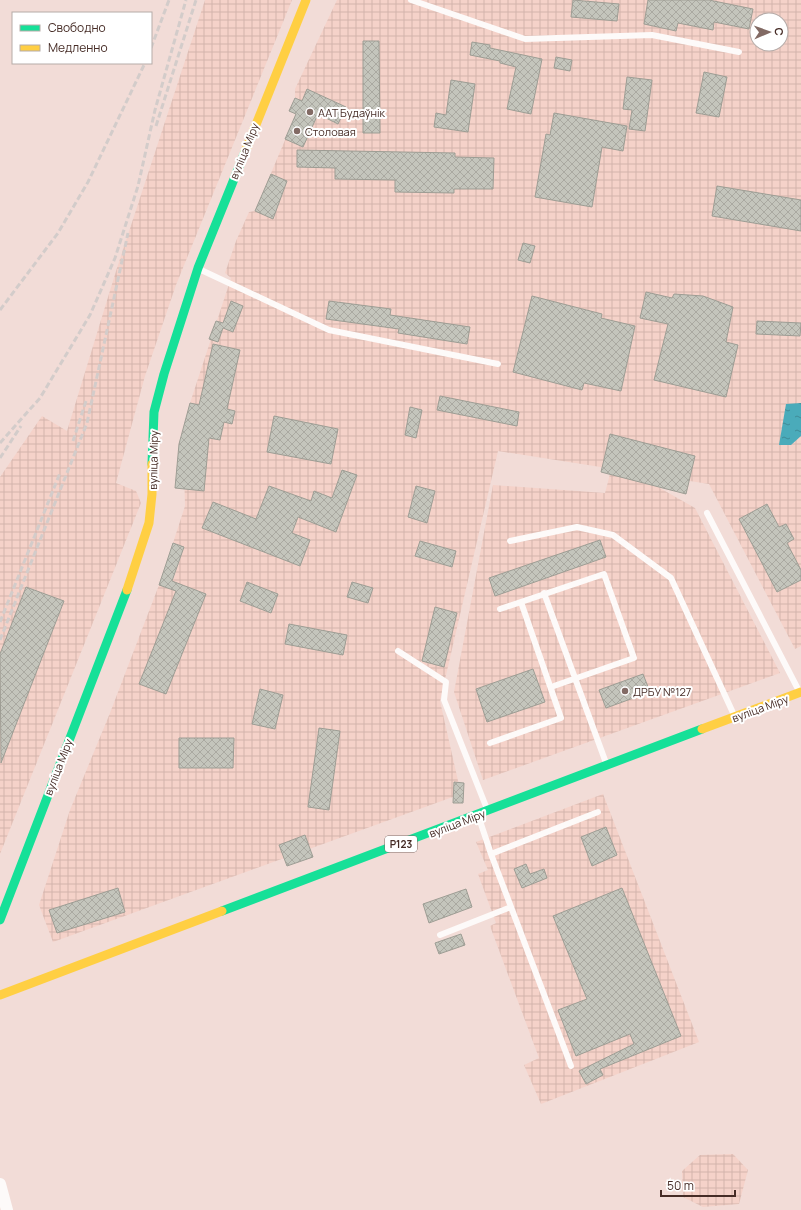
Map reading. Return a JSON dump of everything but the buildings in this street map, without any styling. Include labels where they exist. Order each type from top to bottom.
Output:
[{"type":"street","name":"вуліца Міру","points":[[0,920],[132,576],[149,523],[152,494],[154,412],[164,374],[198,268],[306,0]]},
{"type":"street","name":"вуліца Міру","points":[[0,995],[478,816],[488,810],[800,692]]},
{"type":"street","points":[[0,1184],[7,1210]]},
{"type":"lane","points":[[411,0],[525,39],[652,36],[739,52]]},
{"type":"lane","points":[[198,268],[330,330],[498,364]]},
{"type":"lane","points":[[707,513],[800,692]]},
{"type":"lane","points":[[510,541],[577,527],[613,535],[671,578],[735,717]]},
{"type":"lane","points":[[500,609],[604,574],[634,658],[550,687]]},
{"type":"lane","points":[[544,593],[606,765]]},
{"type":"lane","points":[[490,743],[561,718],[520,602]]},
{"type":"lane","points":[[398,651],[446,682],[444,700],[488,810]]},
{"type":"lane","points":[[491,854],[598,812]]},
{"type":"lane","points":[[478,816],[571,1066]]},
{"type":"lane","points":[[440,935],[511,907]]},
{"type":"shaded area","points":[[205,0],[292,0],[176,285],[145,376],[116,483],[136,491],[141,503],[0,854],[0,477],[42,416],[67,431],[116,271]]},
{"type":"shaded area","points":[[337,0],[801,0],[801,646],[795,649],[709,484],[498,451],[440,701],[461,794],[53,942],[39,905],[70,810],[110,713],[159,585],[170,589],[184,547],[173,543],[185,506],[183,432],[190,403],[231,278],[225,273],[236,241],[249,212],[255,211],[296,114],[289,111],[295,98],[295,89]]},
{"type":"shaded area","name":"ДРБУ №127","points":[[610,474],[658,487],[695,508],[780,673],[483,780],[454,692],[493,485],[605,493]]},
{"type":"shaded area","points":[[603,794],[699,1042],[541,1104],[524,1065],[539,1058],[490,926],[496,923],[478,874],[488,870],[476,842]]},
{"type":"shaded area","points":[[733,1154],[748,1170],[739,1204],[703,1207],[683,1197],[682,1171],[700,1155]]},
{"type":"water","points":[[801,403],[801,436],[791,445],[779,445],[786,404]]},
{"type":"railway","points":[[152,45],[169,0]]},
{"type":"railway","points":[[0,443],[40,398],[90,315],[115,258],[138,186],[155,110],[186,0]]},
{"type":"railway","points":[[156,126],[196,0]]},
{"type":"railway","points":[[0,310],[58,233],[88,182],[145,64]]},
{"type":"railway","points":[[0,640],[87,423],[128,233]]},
{"type":"railway","points":[[73,441],[86,401]]},
{"type":"railway","points":[[0,458],[21,426]]},
{"type":"railway","points":[[0,622],[60,473]]},
{"type":"traffic: fast","points":[[152,464],[154,412],[164,374],[198,268],[245,152]]},
{"type":"traffic: fast","points":[[0,920],[127,590]]},
{"type":"traffic: fast","points":[[222,911],[702,729]]},
{"type":"traffic: slow","points":[[245,152],[306,0]]},
{"type":"traffic: slow","points":[[127,590],[149,523],[152,494],[152,464]]},
{"type":"traffic: slow","points":[[702,729],[801,692]]},
{"type":"traffic: slow","points":[[0,995],[222,911]]},
{"type":"place","name":"ААТ Будаўнік","points":[[310,112]]},
{"type":"place","name":"Столовая","points":[[297,131]]},
{"type":"place","name":"ДРБУ №127","points":[[625,691]]}]
